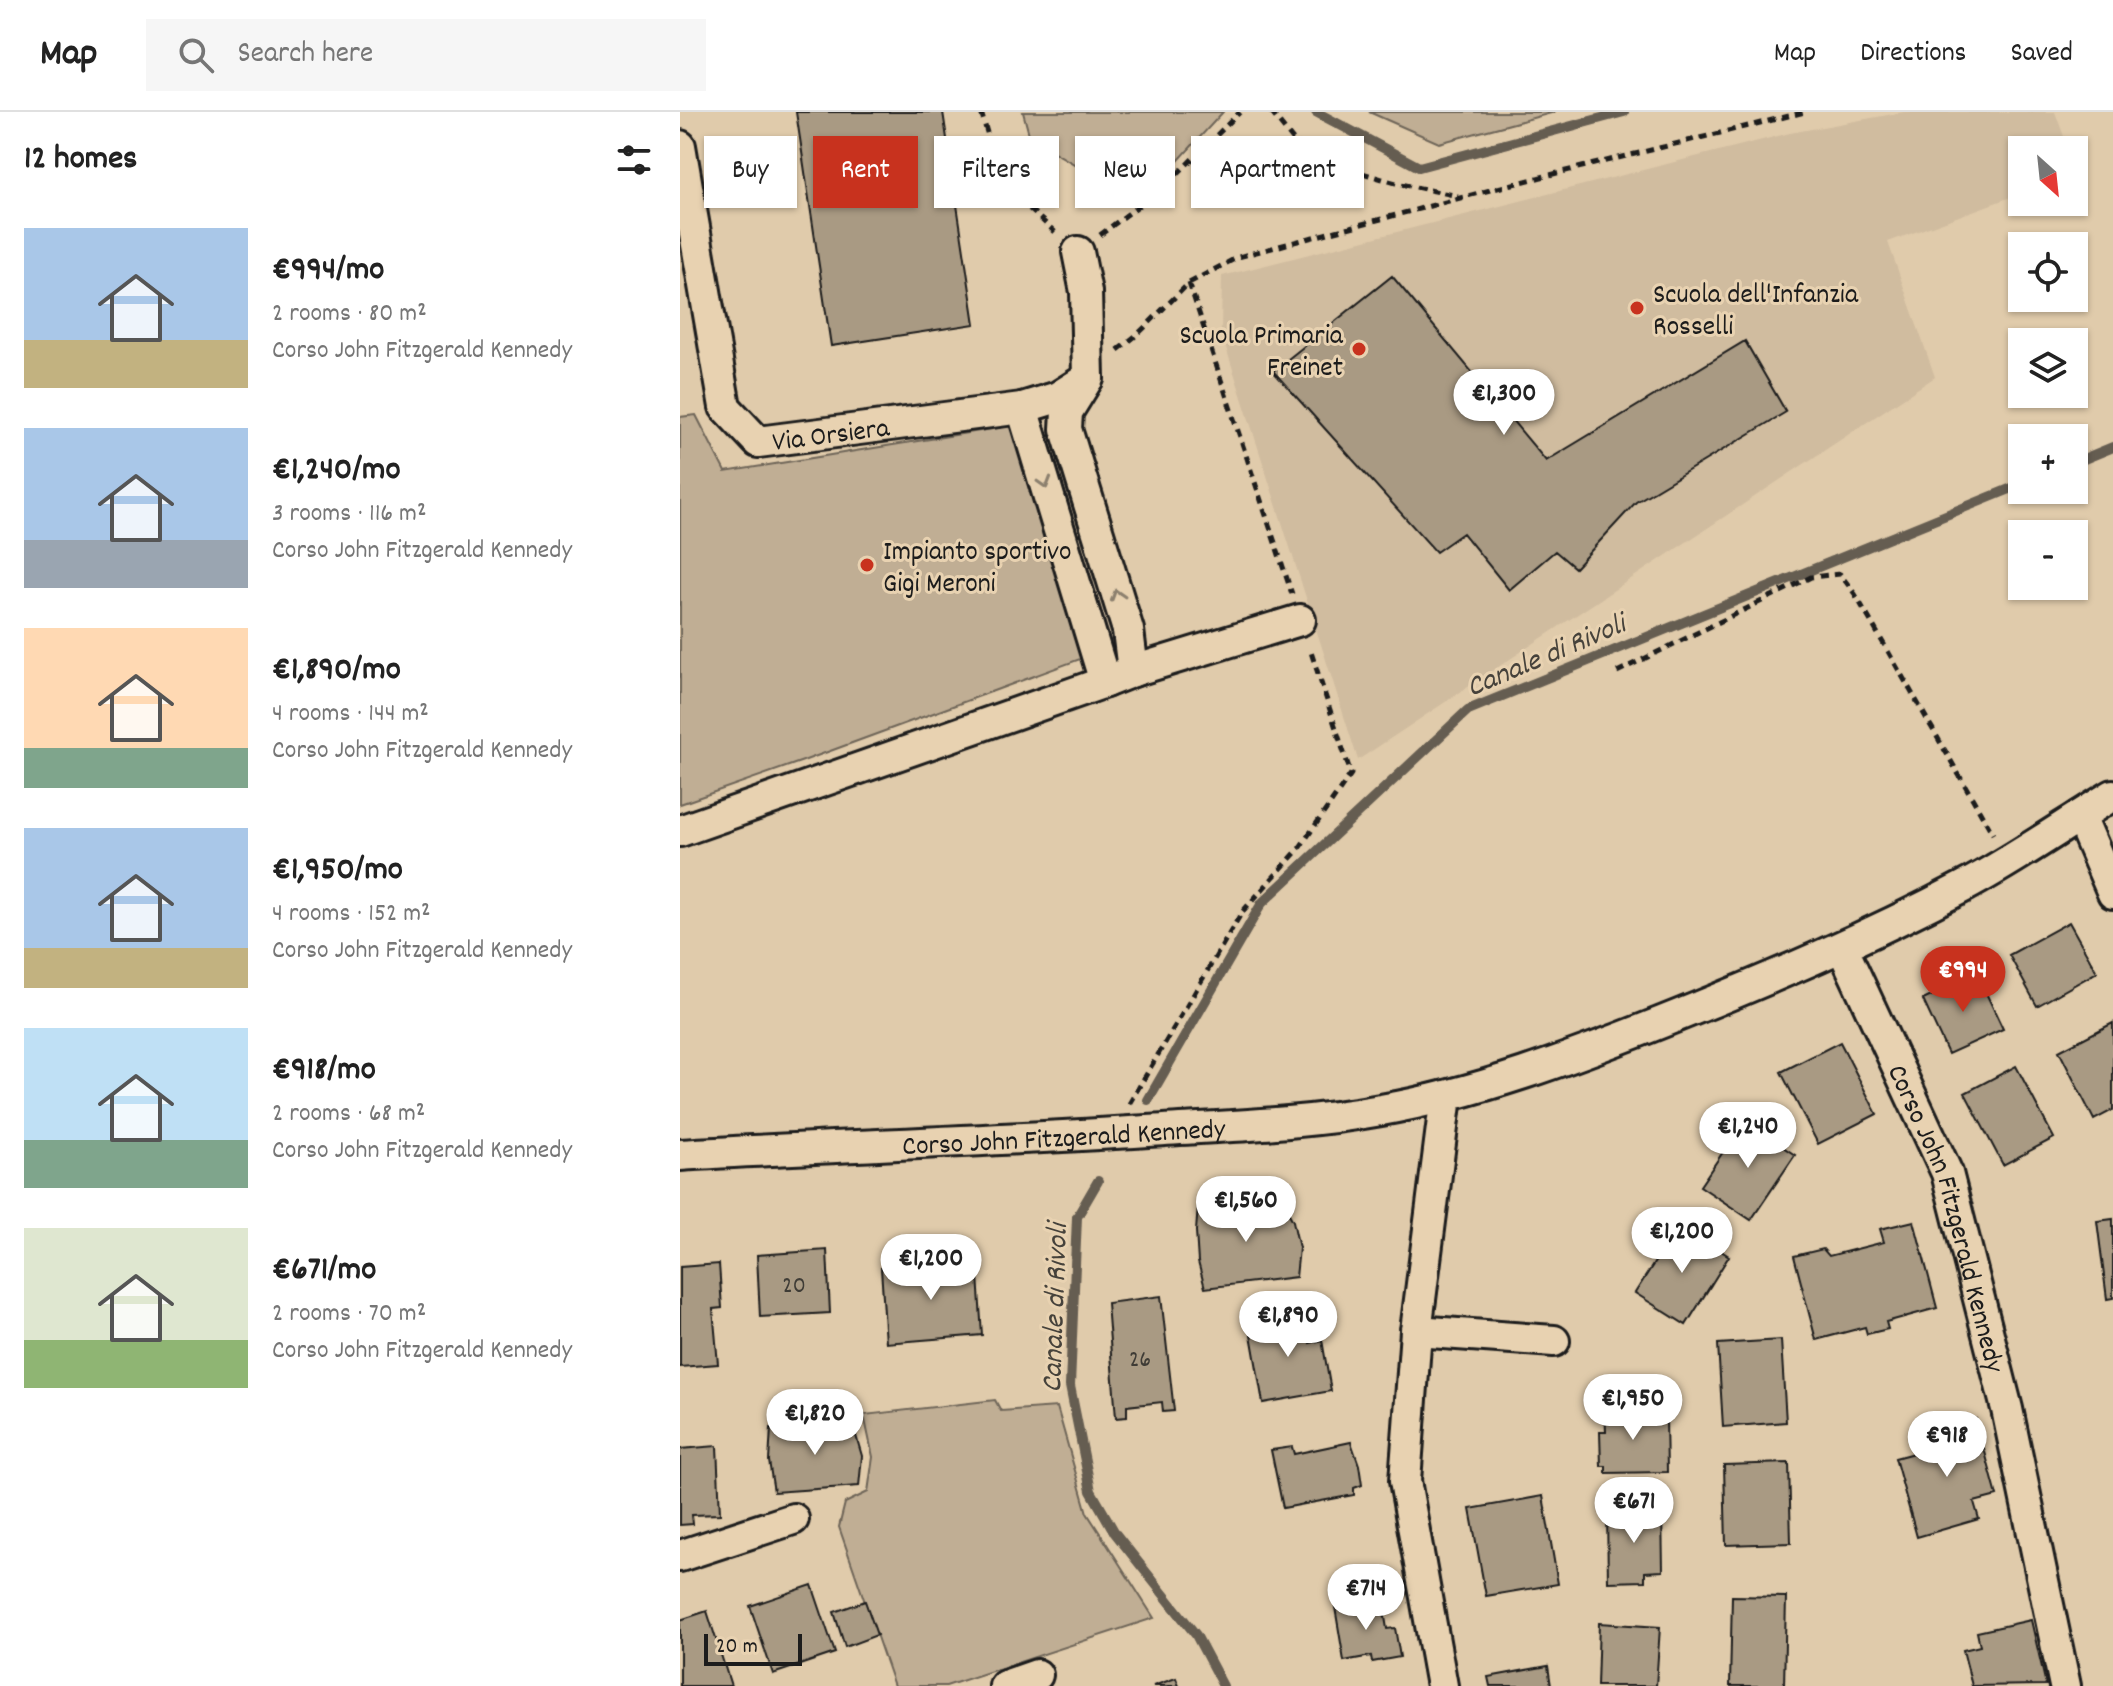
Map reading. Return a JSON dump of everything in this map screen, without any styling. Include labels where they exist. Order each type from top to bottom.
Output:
[{"type":"street","name":"Via Orsiera","points":[[680,146],[725,407],[758,442],[1022,408],[1058,397],[1088,378]]},
{"type":"street","points":[[1078,252],[1086,292],[1088,378],[1067,412],[1066,429],[1128,630],[1119,676]]},
{"type":"street","points":[[1022,408],[1119,676]]},
{"type":"street","points":[[680,831],[1119,676],[1300,620]]},
{"type":"street","name":"Corso John Fitzgerald Kennedy","points":[[680,1155],[1300,1121],[1381,1110],[1446,1096],[1605,1045],[1842,947],[1968,885],[2113,795]]},
{"type":"street","points":[[2080,816],[2113,893]]},
{"type":"street","name":"Corso John Fitzgerald Kennedy","points":[[1842,947],[1947,1173],[2007,1409],[2065,1686]]},
{"type":"street","points":[[1442,1686],[1405,1481],[1416,1331],[1446,1096]]},
{"type":"street","points":[[1416,1331],[1554,1341]]},
{"type":"street","points":[[680,1556],[793,1519]]},
{"type":"street","points":[[1005,1686],[1037,1675]]},
{"type":"path","points":[[981,112],[1002,184],[1078,252],[1167,184],[1240,112]]},
{"type":"path","points":[[1271,112],[1293,140],[1349,169],[1463,197]]},
{"type":"path","points":[[1088,378],[1189,283],[1238,257],[1805,112]]},
{"type":"path","points":[[1116,1133],[1135,1091],[1242,912],[1298,850],[1351,774],[1189,283]]},
{"type":"path","points":[[1617,672],[1811,577],[1840,574],[2008,860]]},
{"type":"shaded area","points":[[1023,112],[1223,112],[1201,136],[1191,136],[1191,147],[1175,164],[1175,136],[1075,136],[1075,164],[1059,155],[1059,136],[1029,136]]},
{"type":"shaded area","points":[[1369,112],[1555,112],[1439,143]]},
{"type":"shaded area","points":[[1904,112],[2055,112],[2064,136],[2008,136],[2008,198],[1888,242],[1935,377],[1358,760],[1221,332],[1222,276],[1790,133]]},
{"type":"shaded area","name":"Impianto sportivo Gigi Meroni","points":[[696,415],[725,472],[1011,426],[1083,658],[680,804],[680,417]]},
{"type":"shaded area","points":[[995,1400],[1001,1411],[1057,1407],[1087,1513],[1154,1618],[946,1686],[894,1686],[839,1527],[845,1503],[868,1492],[873,1457],[864,1415]]},
{"type":"building","points":[[796,112],[943,112],[947,136],[934,136],[934,208],[957,208],[975,324],[831,346]]},
{"type":"building","points":[[1392,276],[1546,461],[1745,341],[1786,412],[1636,502],[1575,568],[1555,551],[1509,590],[1463,533],[1436,552],[1273,371]]},
{"type":"building","points":[[2069,922],[2097,972],[2037,1006],[2009,955]]},
{"type":"building","points":[[1977,974],[2003,1029],[1948,1054],[1923,1000]]},
{"type":"building","points":[[2113,1023],[2113,1110],[2094,1120],[2059,1051]]},
{"type":"building","points":[[1840,1042],[1877,1114],[1818,1144],[1781,1072]]},
{"type":"building","points":[[2016,1066],[2054,1138],[2003,1165],[1965,1093]]},
{"type":"building","points":[[1744,1121],[1795,1155],[1751,1220],[1700,1186]]},
{"type":"building","points":[[1281,1199],[1293,1221],[1299,1248],[1296,1277],[1205,1288],[1198,1262],[1198,1206],[1231,1203],[1237,1221],[1244,1221],[1250,1220],[1251,1201]]},
{"type":"building","points":[[2113,1219],[2113,1298],[2107,1299],[2097,1221]]},
{"type":"building","points":[[1914,1221],[1937,1308],[1886,1322],[1888,1329],[1867,1334],[1865,1327],[1816,1340],[1794,1256],[1823,1249],[1829,1256],[1884,1242],[1880,1229]]},
{"type":"building","points":[[1679,1224],[1729,1256],[1686,1325],[1635,1293]]},
{"type":"building","points":[[827,1250],[830,1313],[760,1317],[757,1255]]},
{"type":"building","points":[[977,1261],[982,1335],[886,1343],[881,1268]]},
{"type":"building","points":[[719,1264],[722,1308],[713,1309],[718,1364],[680,1367],[680,1267]]},
{"type":"building","points":[[1161,1296],[1174,1411],[1163,1412],[1162,1402],[1127,1406],[1127,1417],[1116,1418],[1107,1303]]},
{"type":"building","points":[[1304,1313],[1310,1343],[1322,1340],[1331,1391],[1263,1403],[1249,1323]]},
{"type":"building","points":[[1781,1340],[1786,1422],[1723,1427],[1718,1344]]},
{"type":"building","points":[[1643,1405],[1644,1420],[1666,1419],[1667,1472],[1606,1473],[1606,1466],[1601,1466],[1600,1432],[1606,1432],[1605,1406]]},
{"type":"building","points":[[1976,1419],[1997,1496],[1974,1502],[1979,1519],[1917,1537],[1895,1458],[1932,1448],[1927,1433]]},
{"type":"building","points":[[852,1422],[862,1456],[859,1486],[774,1492],[769,1461],[771,1428]]},
{"type":"building","points":[[1351,1442],[1362,1485],[1354,1488],[1354,1495],[1283,1508],[1271,1450],[1292,1447],[1294,1454]]},
{"type":"building","points":[[717,1446],[720,1514],[692,1515],[693,1524],[680,1525],[680,1449]]},
{"type":"building","points":[[1789,1463],[1791,1543],[1726,1545],[1724,1465]]},
{"type":"building","points":[[1543,1496],[1558,1584],[1486,1596],[1470,1509]]},
{"type":"building","points":[[1662,1510],[1663,1571],[1645,1572],[1645,1581],[1608,1582],[1607,1511]]},
{"type":"building","points":[[812,1585],[835,1653],[773,1674],[750,1606]]},
{"type":"building","points":[[1732,1596],[1786,1597],[1784,1686],[1730,1686]]},
{"type":"building","points":[[1382,1599],[1387,1629],[1395,1628],[1400,1657],[1372,1662],[1371,1656],[1344,1661],[1335,1607]]},
{"type":"building","points":[[865,1601],[877,1635],[845,1647],[834,1612]]},
{"type":"building","points":[[707,1611],[731,1686],[680,1686],[680,1620]]},
{"type":"building","points":[[2031,1620],[2046,1685],[1972,1686],[1963,1650],[1980,1646],[1977,1632]]},
{"type":"building","points":[[1599,1623],[1660,1627],[1656,1686],[1597,1686]]},
{"type":"building","points":[[1548,1666],[1551,1686],[1490,1686],[1488,1677]]},
{"type":"building","points":[[1176,1678],[1179,1686],[1153,1686]]},
{"type":"waterway","name":"Canale di Rivoli","points":[[1316,112],[1419,167],[1624,112]]},
{"type":"waterway","name":"Canale di Rivoli","points":[[2088,457],[2113,447]]},
{"type":"waterway","name":"Canale di Rivoli","points":[[1148,1100],[1262,903],[1468,710],[2008,490]]},
{"type":"waterway","name":"Canale di Rivoli","points":[[1098,1181],[1077,1217],[1070,1386],[1091,1491],[1115,1533],[1196,1635],[1223,1686]]},
{"type":"place","name":"Scuola dell'Infanzia Rosselli","points":[[1637,308]]},
{"type":"place","name":"Scuola Primaria Freinet","points":[[1359,349]]},
{"type":"place","name":"Impianto sportivo Gigi Meroni","points":[[867,565]]}]
